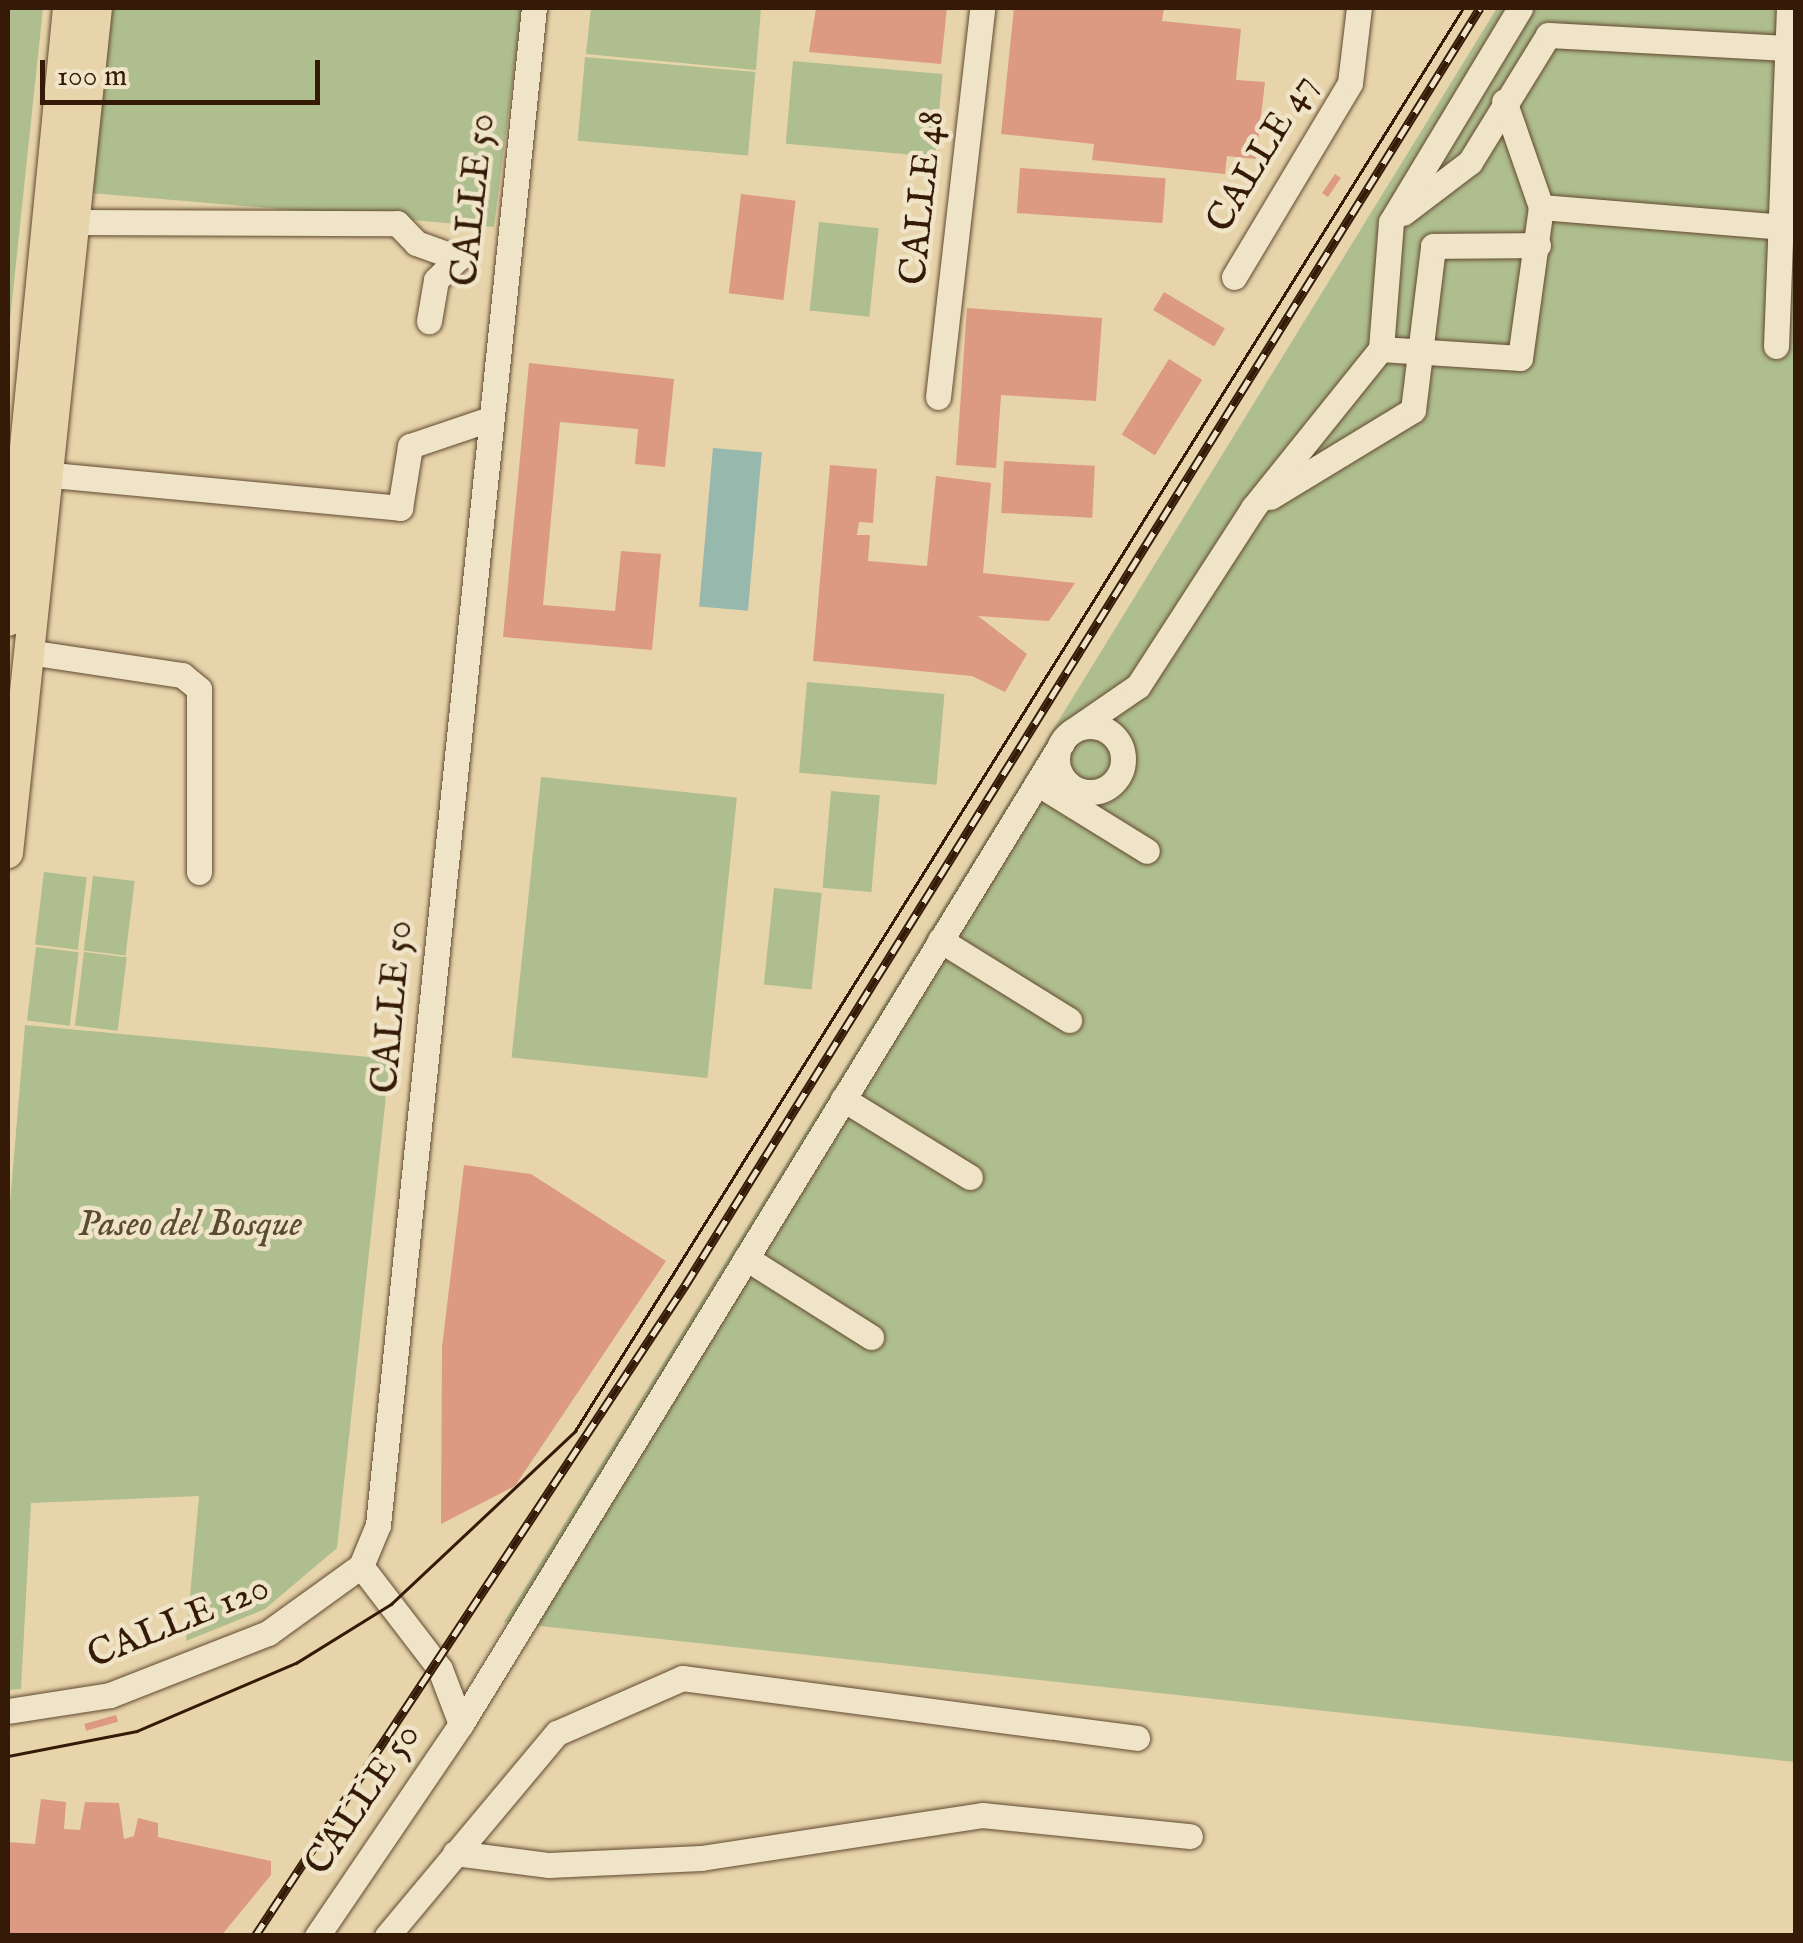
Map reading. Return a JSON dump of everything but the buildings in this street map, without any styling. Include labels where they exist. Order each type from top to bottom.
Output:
[{"type":"main road","points":[[8,852],[28,652],[35,473],[68,8]]},
{"type":"main road","points":[[8,621],[74,222],[97,8]]},
{"type":"street","name":"CALLE 50","points":[[317,1936],[462,1724],[440,1669],[361,1566],[378,1525],[487,420],[534,8]]},
{"type":"street","name":"CALLE 48","points":[[938,397],[982,8]]},
{"type":"street","name":"CALLE 47","points":[[1234,277],[1350,83],[1359,8]]},
{"type":"street","points":[[462,1724],[1067,737],[1138,686],[1253,508],[1381,349],[1392,222],[1520,8]]},
{"type":"street","points":[[1776,346],[1786,227],[1789,8]]},
{"type":"street","points":[[1392,222],[1470,162],[1548,35],[1788,48]]},
{"type":"street","points":[[1381,349],[1520,358],[1541,207],[1504,101]]},
{"type":"street","points":[[1541,207],[1786,227]]},
{"type":"street","points":[[74,222],[397,223],[416,243],[458,258],[436,280],[429,321]]},
{"type":"street","points":[[1253,508],[1413,410],[1432,246],[1538,245]]},
{"type":"street","points":[[35,473],[400,508],[410,446],[487,420]]},
{"type":"street","points":[[28,652],[182,675],[200,689],[199,872]]},
{"type":"street","points":[[1067,737],[1060,771],[1092,792],[1118,777],[1120,744],[1107,707]]},
{"type":"street","points":[[1067,737],[1092,726],[1120,744]]},
{"type":"street","points":[[1037,783],[1147,851]]},
{"type":"street","points":[[940,940],[1070,1020]]},
{"type":"street","points":[[843,1099],[970,1178]]},
{"type":"street","points":[[746,1258],[870,1337]]},
{"type":"street","name":"CALLE 120","points":[[8,1712],[110,1694],[268,1632],[361,1566]]},
{"type":"street","points":[[387,1936],[557,1733],[682,1678],[1136,1738]]},
{"type":"street","points":[[455,1853],[549,1864],[702,1858],[982,1816],[1190,1836]]},
{"type":"green space","points":[[8,8],[43,8],[8,339]]},
{"type":"green space","points":[[109,8],[522,8],[494,227],[90,193]]},
{"type":"green space","points":[[591,8],[761,8],[756,70],[586,54]]},
{"type":"green space","points":[[1497,8],[1795,8],[1795,1762],[504,1622]]},
{"type":"green space","points":[[585,57],[755,72],[748,156],[578,141]]},
{"type":"green space","points":[[793,61],[942,74],[935,157],[786,144]]},
{"type":"green space","points":[[819,222],[879,228],[869,317],[810,311]]},
{"type":"green space","points":[[807,682],[944,694],[937,785],[799,773]]},
{"type":"green space","points":[[541,777],[737,798],[707,1078],[512,1057]]},
{"type":"green space","points":[[831,791],[880,795],[871,892],[823,888]]},
{"type":"green space","points":[[44,872],[87,877],[78,950],[35,944]]},
{"type":"green space","points":[[93,876],[135,881],[126,956],[84,950]]},
{"type":"green space","points":[[774,888],[822,893],[812,989],[764,984]]},
{"type":"green space","points":[[36,947],[79,952],[70,1026],[27,1020]]},
{"type":"green space","points":[[84,952],[127,957],[118,1031],[75,1025]]},
{"type":"green space","name":"Paseo del Bosque","points":[[25,1025],[390,1059],[337,1548],[265,1609],[186,1641],[199,1496],[31,1503],[21,1689],[8,1690],[8,1227]]},
{"type":"water","points":[[713,448],[762,452],[748,611],[699,606]]},
{"type":"tram line","points":[[8,1756],[137,1731],[296,1663],[391,1604],[575,1431],[1463,8]]},
{"type":"railway","points":[[255,1936],[686,1284],[1480,8]]}]
